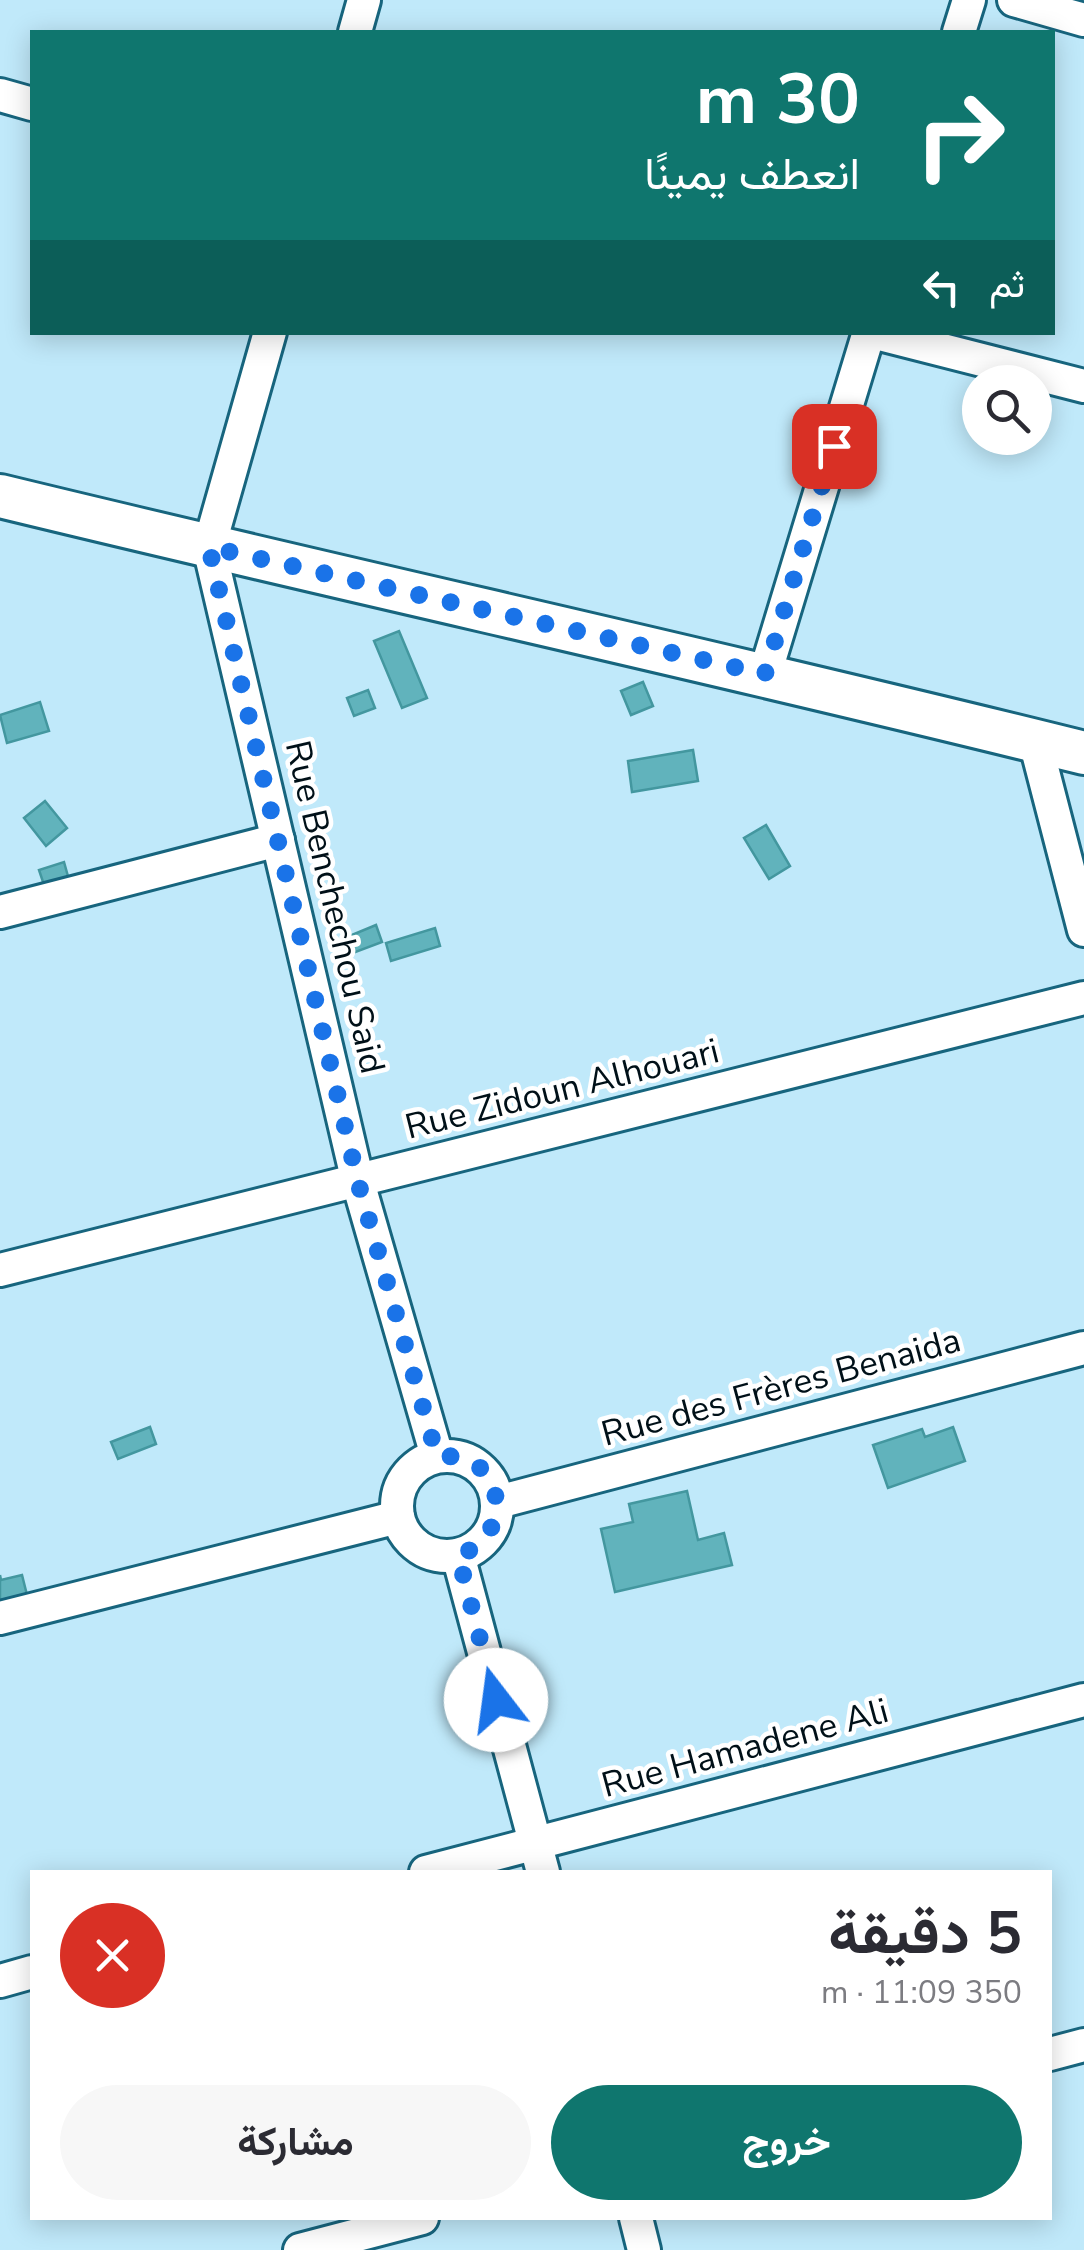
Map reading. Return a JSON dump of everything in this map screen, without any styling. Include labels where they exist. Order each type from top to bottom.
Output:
[{"type":"street","points":[[356,30],[364,0]]},
{"type":"street","points":[[961,30],[969,0]]},
{"type":"street","points":[[1014,0],[1084,20]]},
{"type":"street","points":[[0,95],[30,103]]},
{"type":"street","points":[[209,547],[269,335]]},
{"type":"street","points":[[765,674],[869,335]]},
{"type":"street","points":[[882,335],[1084,386]]},
{"type":"street","points":[[0,496],[765,674],[1084,753]]},
{"type":"street","name":"Rue Benchechou Said","points":[[209,547],[358,1182],[437,1456]]},
{"type":"street","points":[[1035,740],[1084,930]]},
{"type":"street","points":[[0,912],[278,840]]},
{"type":"street","name":"Rue Zidoun Alhouari","points":[[0,1270],[1084,998]]},
{"type":"street","name":"Rue des Frères Benaida","points":[[498,1502],[1084,1348]]},
{"type":"street","points":[[437,1456],[458,1456],[475,1463],[491,1480],[498,1502],[494,1524],[483,1541],[458,1555],[427,1552],[407,1536],[398,1517],[398,1492],[406,1477],[418,1465],[437,1456]]},
{"type":"street","points":[[0,1618],[398,1517]]},
{"type":"street","points":[[458,1555],[539,1859]]},
{"type":"street","name":"Rue Hamadene Ali","points":[[443,1870],[539,1859],[1084,1700]]},
{"type":"street","points":[[0,1981],[30,1973]]},
{"type":"street","points":[[1052,2053],[1084,2045]]},
{"type":"street","points":[[300,2250],[414,2220]]},
{"type":"street","points":[[636,2220],[644,2250]]},
{"type":"building","points":[[399,631],[427,698],[402,708],[374,641]]},
{"type":"building","points":[[643,682],[653,706],[631,715],[621,691]]},
{"type":"building","points":[[368,690],[375,708],[354,716],[347,698]]},
{"type":"building","points":[[40,702],[49,731],[7,743],[0,715]]},
{"type":"building","points":[[693,750],[698,781],[632,792],[628,761]]},
{"type":"building","points":[[45,801],[67,828],[46,846],[24,818]]},
{"type":"building","points":[[766,825],[790,866],[769,879],[744,838]]},
{"type":"building","points":[[64,862],[69,880],[45,888],[39,870]]},
{"type":"building","points":[[376,925],[382,942],[353,953],[347,937]]},
{"type":"building","points":[[435,928],[440,946],[391,961],[386,943]]},
{"type":"building","points":[[150,1427],[156,1444],[118,1459],[111,1442]]},
{"type":"building","points":[[953,1427],[965,1461],[888,1488],[873,1445],[922,1429],[925,1437]]},
{"type":"building","points":[[687,1491],[698,1540],[724,1533],[732,1565],[615,1592],[601,1529],[633,1522],[629,1504]]},
{"type":"building","points":[[0,1575],[1,1580],[22,1575],[27,1595],[0,1601]]},
{"type":"route","points":[[496,1700],[458,1555],[483,1541],[494,1524],[498,1502],[491,1480],[475,1463],[458,1456],[437,1456],[358,1182],[209,547],[765,674],[834,446]]}]
